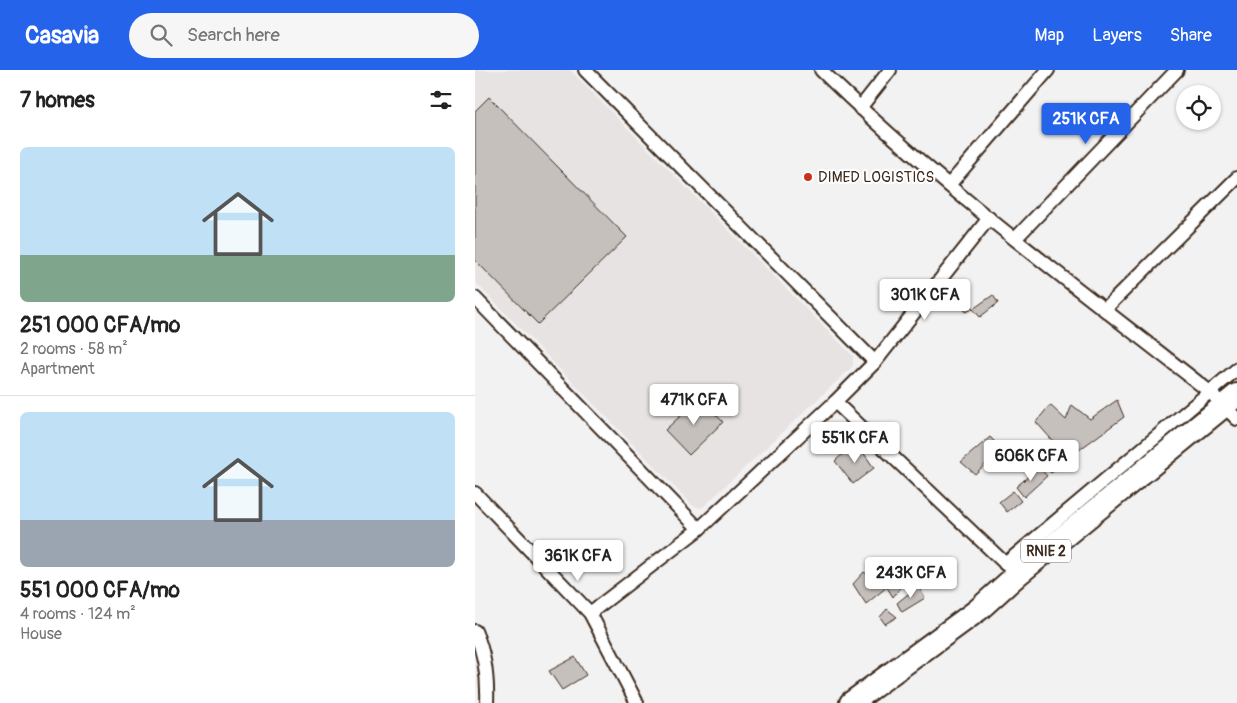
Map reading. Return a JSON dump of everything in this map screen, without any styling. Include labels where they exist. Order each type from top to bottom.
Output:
[{"type":"highway","name":"RNIE 2","points":[[851,703],[978,610],[1011,569],[1227,403]]},
{"type":"street","points":[[585,70],[875,362]]},
{"type":"street","points":[[821,70],[859,108],[989,218],[1227,403],[1237,369]]},
{"type":"street","points":[[859,108],[890,70]]},
{"type":"street","points":[[949,185],[1048,70]]},
{"type":"street","points":[[1015,239],[1177,70]]},
{"type":"street","points":[[1105,310],[1237,178]]},
{"type":"street","points":[[589,613],[699,529],[835,402],[875,362],[989,218]]},
{"type":"street","points":[[475,298],[699,529]]},
{"type":"street","points":[[835,402],[1011,569]]},
{"type":"street","points":[[475,493],[589,613],[637,703]]},
{"type":"street","points":[[475,631],[483,649],[488,688],[487,703]]},
{"type":"shaded area","points":[[475,70],[570,70],[853,356],[853,366],[702,508],[693,506],[475,282]]},
{"type":"building","points":[[489,97],[627,237],[538,324],[475,260],[475,111]]},
{"type":"building","points":[[957,281],[973,309],[966,312],[949,290]]},
{"type":"building","points":[[993,295],[998,303],[980,317],[973,309]]},
{"type":"building","points":[[700,398],[723,422],[689,455],[665,430]]},
{"type":"building","points":[[1117,400],[1124,417],[1068,458],[1036,422],[1050,405],[1066,420],[1072,405],[1090,419]]},
{"type":"building","points":[[990,437],[1002,449],[975,474],[961,462]]},
{"type":"building","points":[[856,442],[874,468],[853,484],[835,461]]},
{"type":"building","points":[[1060,447],[1068,458],[1051,473],[1042,462]]},
{"type":"building","points":[[1039,467],[1047,476],[1024,497],[1016,487]]},
{"type":"building","points":[[1013,491],[1021,501],[1007,512],[999,502]]},
{"type":"building","points":[[896,560],[907,579],[893,597],[875,568]]},
{"type":"building","points":[[864,572],[887,587],[866,604],[853,584]]},
{"type":"building","points":[[918,586],[925,598],[902,612],[897,603]]},
{"type":"building","points":[[887,609],[897,617],[885,624],[880,617]]},
{"type":"building","points":[[575,657],[586,675],[562,690],[549,671]]},
{"type":"place","name":"DIMED LOGISTICS","points":[[808,177]]}]
